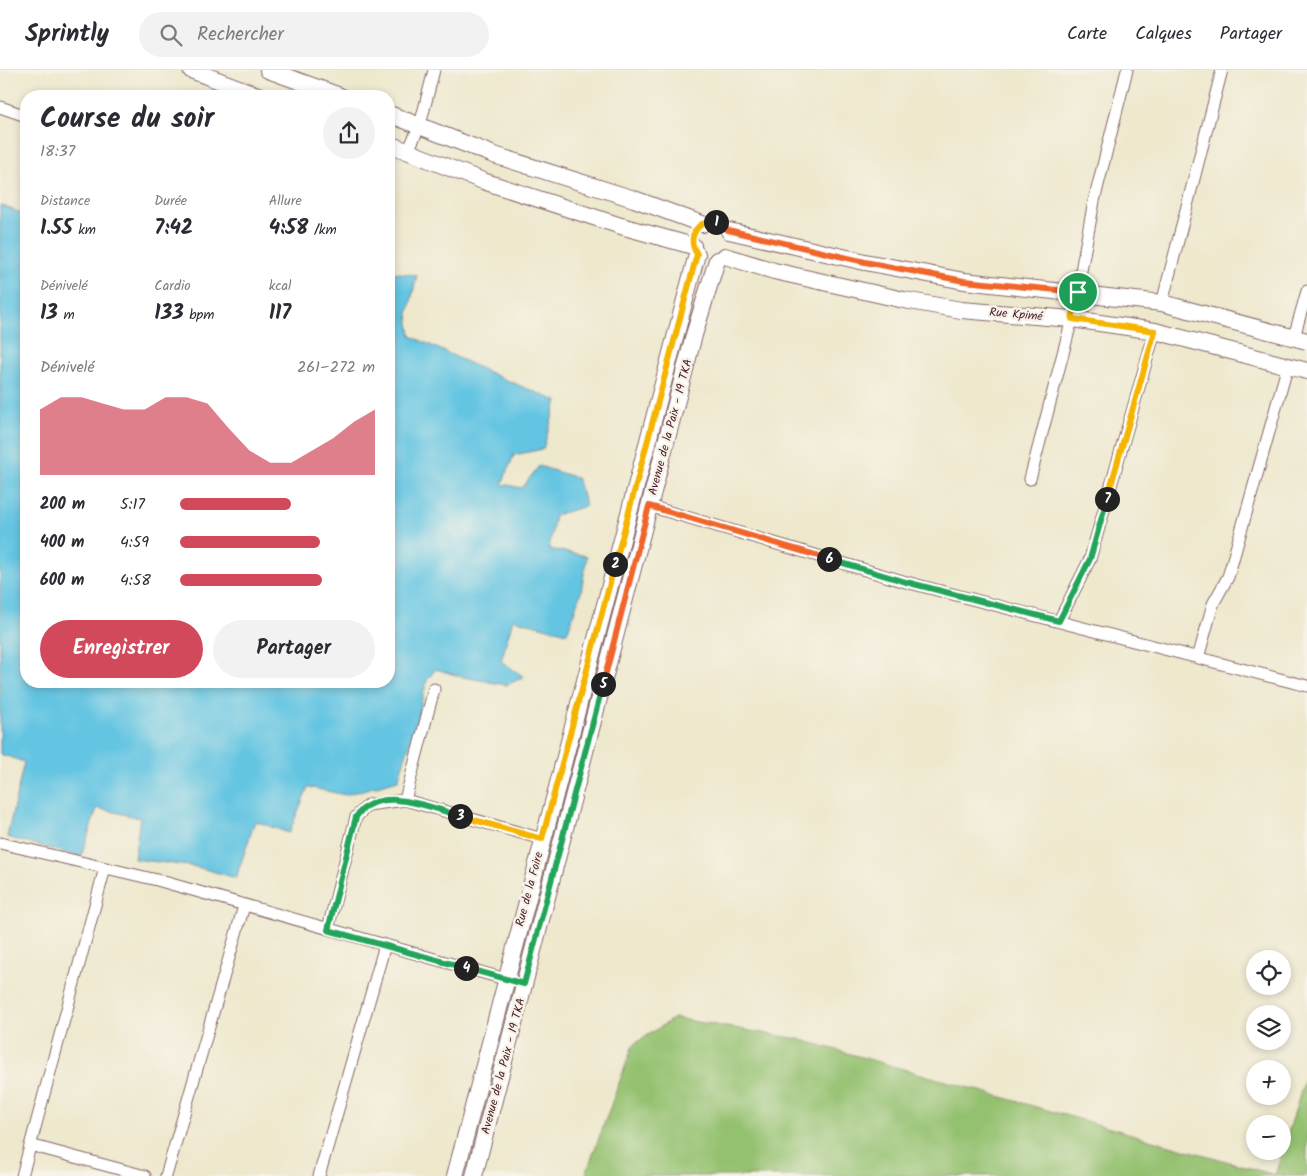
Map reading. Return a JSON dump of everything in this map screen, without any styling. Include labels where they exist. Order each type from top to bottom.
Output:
[{"type":"main road","points":[[191,70],[244,90]]},
{"type":"main road","points":[[268,70],[323,90]]},
{"type":"main road","points":[[395,116],[494,155],[642,202],[702,224]]},
{"type":"main road","points":[[395,146],[483,181],[695,250],[704,259],[721,258],[731,244],[728,230]]},
{"type":"main road","points":[[695,250],[694,233],[702,224],[710,221],[719,222],[728,230],[865,262],[956,279],[1162,303],[1300,339]]},
{"type":"main road","name":"Rue de la Foire","points":[[455,1176],[695,250]]},
{"type":"main road","name":"Rue Kpimé","points":[[721,258],[904,300],[962,310],[1072,319],[1155,331],[1307,371]]},
{"type":"main road","name":"Avenue de la Paix - 19 TKA","points":[[474,1176],[699,317],[721,258]]},
{"type":"street","points":[[408,151],[420,125],[434,70]]},
{"type":"street","points":[[1030,479],[1072,319],[1094,201],[1127,70]]},
{"type":"street","points":[[1162,303],[1222,70]]},
{"type":"street","points":[[0,107],[20,114]]},
{"type":"street","points":[[1300,339],[1307,291]]},
{"type":"street","points":[[1059,621],[1090,559],[1155,331]]},
{"type":"street","points":[[1198,658],[1213,604],[1228,577],[1288,365]]},
{"type":"street","points":[[649,506],[906,582],[1307,686]]},
{"type":"street","points":[[405,800],[434,689]]},
{"type":"street","points":[[328,930],[356,817],[368,805],[405,800],[542,839]]},
{"type":"street","points":[[0,843],[105,868],[524,984]]},
{"type":"street","points":[[22,1176],[105,868]]},
{"type":"street","points":[[166,1176],[244,906]]},
{"type":"street","points":[[319,1176],[385,945]]},
{"type":"street","points":[[30,1145],[145,1176]]},
{"type":"green space","points":[[674,1018],[798,1039],[1275,1175],[1280,1160],[1291,1160],[1291,1124],[1307,1072],[1307,1176],[585,1176],[633,1045]]},
{"type":"water","points":[[0,205],[20,213],[20,688],[395,688],[395,273],[417,275],[408,314],[411,336],[499,377],[557,401],[543,449],[514,455],[502,484],[522,488],[539,466],[577,478],[586,506],[555,515],[549,549],[587,556],[581,592],[567,633],[513,619],[501,661],[524,677],[506,685],[458,676],[436,669],[427,680],[413,734],[398,780],[345,795],[308,787],[289,833],[255,821],[236,878],[197,867],[134,859],[140,818],[97,808],[81,857],[7,837],[24,762],[0,754]]},
{"type":"route","points":[[710,221],[719,222],[728,230],[779,243],[964,281],[1078,292],[1072,319],[1155,331],[1090,559],[1059,621],[906,582],[649,506],[524,984],[328,930],[356,817],[368,805],[376,802],[405,800],[542,839],[697,254],[694,250],[692,238],[698,226],[710,221]]}]
